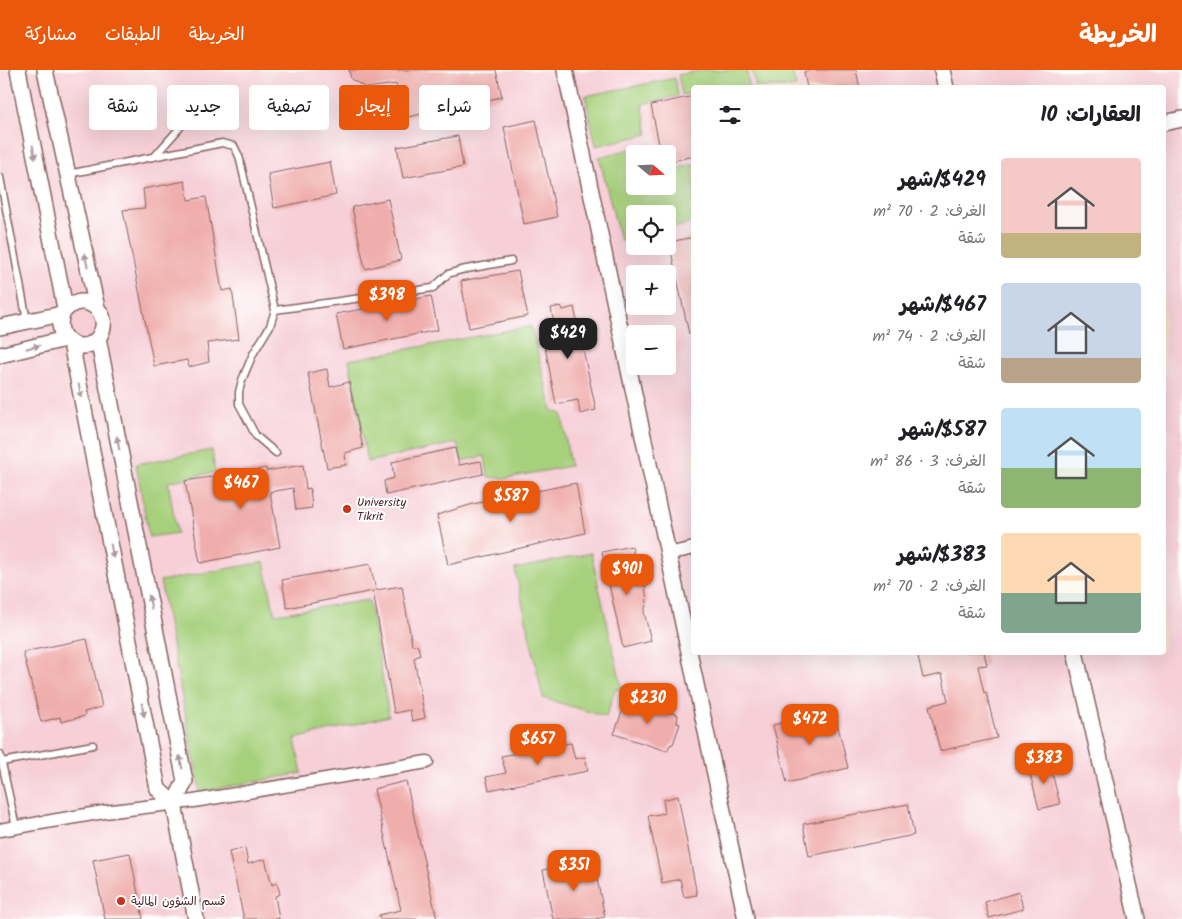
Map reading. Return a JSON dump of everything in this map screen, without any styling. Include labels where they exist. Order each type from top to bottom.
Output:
[{"type":"street","points":[[18,70],[64,311]]},
{"type":"street","points":[[45,70],[97,308]]},
{"type":"street","points":[[565,70],[746,919]]},
{"type":"street","points":[[942,70],[945,85]]},
{"type":"street","points":[[1166,123],[1182,119]]},
{"type":"street","points":[[73,303],[89,303],[97,308],[101,313],[103,327],[101,334],[92,343],[78,345],[68,341],[61,334],[59,320],[64,311],[73,303]]},
{"type":"street","points":[[0,327],[64,311]]},
{"type":"street","points":[[98,338],[185,781],[174,804]]},
{"type":"street","points":[[0,355],[68,341]]},
{"type":"street","points":[[68,341],[158,789],[174,804],[196,919]]},
{"type":"street","points":[[668,554],[691,549]]},
{"type":"street","points":[[1076,655],[1137,919]]},
{"type":"street","points":[[0,830],[104,812],[174,804],[427,762]]},
{"type":"lane","points":[[154,156],[177,130]]},
{"type":"lane","points":[[68,174],[222,143],[234,146],[239,156],[274,310],[270,326],[253,354],[242,380],[239,404],[256,436],[276,453]]},
{"type":"lane","points":[[0,177],[27,321]]},
{"type":"lane","points":[[274,310],[433,288],[448,274],[511,261]]},
{"type":"lane","points":[[2,762],[93,745]]},
{"type":"lane","points":[[0,754],[16,827]]},
{"type":"shaded area","name":"University Tikrit","points":[[0,70],[1182,70],[1182,919],[0,919]]},
{"type":"green space","points":[[703,70],[747,70],[749,85],[691,85],[691,94],[682,95],[678,75]]},
{"type":"green space","points":[[752,70],[792,70],[796,85],[756,85]]},
{"type":"green space","points":[[675,78],[678,96],[642,104],[648,134],[596,146],[585,96]]},
{"type":"green space","points":[[626,150],[626,195],[676,195],[676,169],[691,165],[691,224],[676,227],[676,205],[626,205],[626,239],[620,240],[599,157]]},
{"type":"green space","points":[[531,326],[552,410],[562,414],[570,466],[507,478],[488,477],[485,456],[462,461],[457,443],[367,462],[349,360]]},
{"type":"green space","points":[[212,450],[215,472],[168,482],[177,533],[149,537],[136,464]]},
{"type":"green space","points":[[591,553],[622,688],[615,690],[606,717],[543,698],[515,569]]},
{"type":"green space","points":[[264,562],[275,614],[369,600],[389,716],[295,739],[302,773],[200,792],[160,581]]},
{"type":"building","points":[[349,70],[496,70],[502,97],[490,100],[490,85],[419,85],[419,115],[409,117],[409,85],[361,85],[351,79]]},
{"type":"building","points":[[811,70],[856,70],[859,85],[806,85],[804,72]]},
{"type":"building","points":[[691,97],[691,157],[676,160],[676,145],[659,145],[651,105]]},
{"type":"building","points":[[536,120],[557,217],[524,224],[504,127]]},
{"type":"building","points":[[458,136],[463,167],[403,178],[397,147]]},
{"type":"building","points":[[330,162],[336,195],[274,208],[268,174]]},
{"type":"building","points":[[185,181],[188,200],[206,197],[222,291],[232,289],[239,339],[207,343],[209,362],[189,367],[187,360],[154,366],[123,210],[145,208],[143,189]]},
{"type":"building","points":[[388,199],[401,260],[365,269],[352,207]]},
{"type":"building","points":[[691,238],[691,334],[689,334],[676,274],[676,265],[674,265],[672,255],[676,255],[676,241]]},
{"type":"building","points":[[518,271],[528,316],[469,328],[461,281]]},
{"type":"building","points":[[431,296],[438,330],[343,349],[336,314]]},
{"type":"building","points":[[561,306],[563,310],[574,307],[596,410],[580,414],[578,400],[556,404],[541,326],[554,323],[551,308]]},
{"type":"building","points":[[327,369],[330,387],[349,382],[363,448],[345,453],[346,465],[327,468],[308,373]]},
{"type":"building","points":[[455,448],[459,465],[481,461],[483,474],[386,495],[384,481],[394,478],[392,462]]},
{"type":"building","points":[[303,465],[306,489],[310,488],[312,508],[296,510],[293,488],[270,492],[280,547],[200,563],[185,481],[266,468],[266,471]]},
{"type":"building","points":[[576,483],[585,533],[448,565],[437,515],[473,504]]},
{"type":"building","points":[[632,546],[638,578],[645,585],[647,602],[644,612],[651,641],[623,648],[602,552]]},
{"type":"building","points":[[370,564],[376,590],[402,586],[412,645],[418,646],[420,655],[414,658],[425,718],[412,721],[410,710],[394,713],[373,591],[287,608],[282,580]]},
{"type":"building","points":[[87,639],[102,707],[84,712],[85,716],[61,722],[60,717],[41,722],[23,652]]},
{"type":"building","points":[[918,655],[985,655],[987,665],[978,666],[997,738],[940,751],[929,706],[948,701],[942,674],[923,678]]},
{"type":"building","points":[[627,698],[678,715],[677,723],[680,724],[673,744],[670,745],[667,751],[614,734]]},
{"type":"building","points":[[834,710],[848,768],[787,783],[773,725]]},
{"type":"building","points":[[571,743],[575,759],[585,757],[588,771],[489,790],[486,777],[506,773],[501,756]]},
{"type":"building","points":[[1049,761],[1060,804],[1039,809],[1028,766]]},
{"type":"building","points":[[406,781],[437,919],[380,919],[379,915],[401,910],[374,789]]},
{"type":"building","points":[[678,796],[697,895],[684,897],[680,879],[662,883],[648,816],[665,813],[663,800]]},
{"type":"building","points":[[908,804],[914,835],[809,856],[803,824]]},
{"type":"building","points":[[245,848],[248,864],[265,859],[272,885],[277,882],[280,894],[275,896],[279,919],[244,919],[229,852]]},
{"type":"building","points":[[130,853],[143,919],[105,919],[93,860]]},
{"type":"building","points":[[593,860],[605,917],[594,919],[553,919],[543,870]]},
{"type":"building","points":[[1019,892],[1023,909],[989,918],[985,902]]},
{"type":"place","name":"University Tikrit","points":[[347,509]]},
{"type":"place","name":"قسم الشؤون المالية","points":[[121,901]]}]
